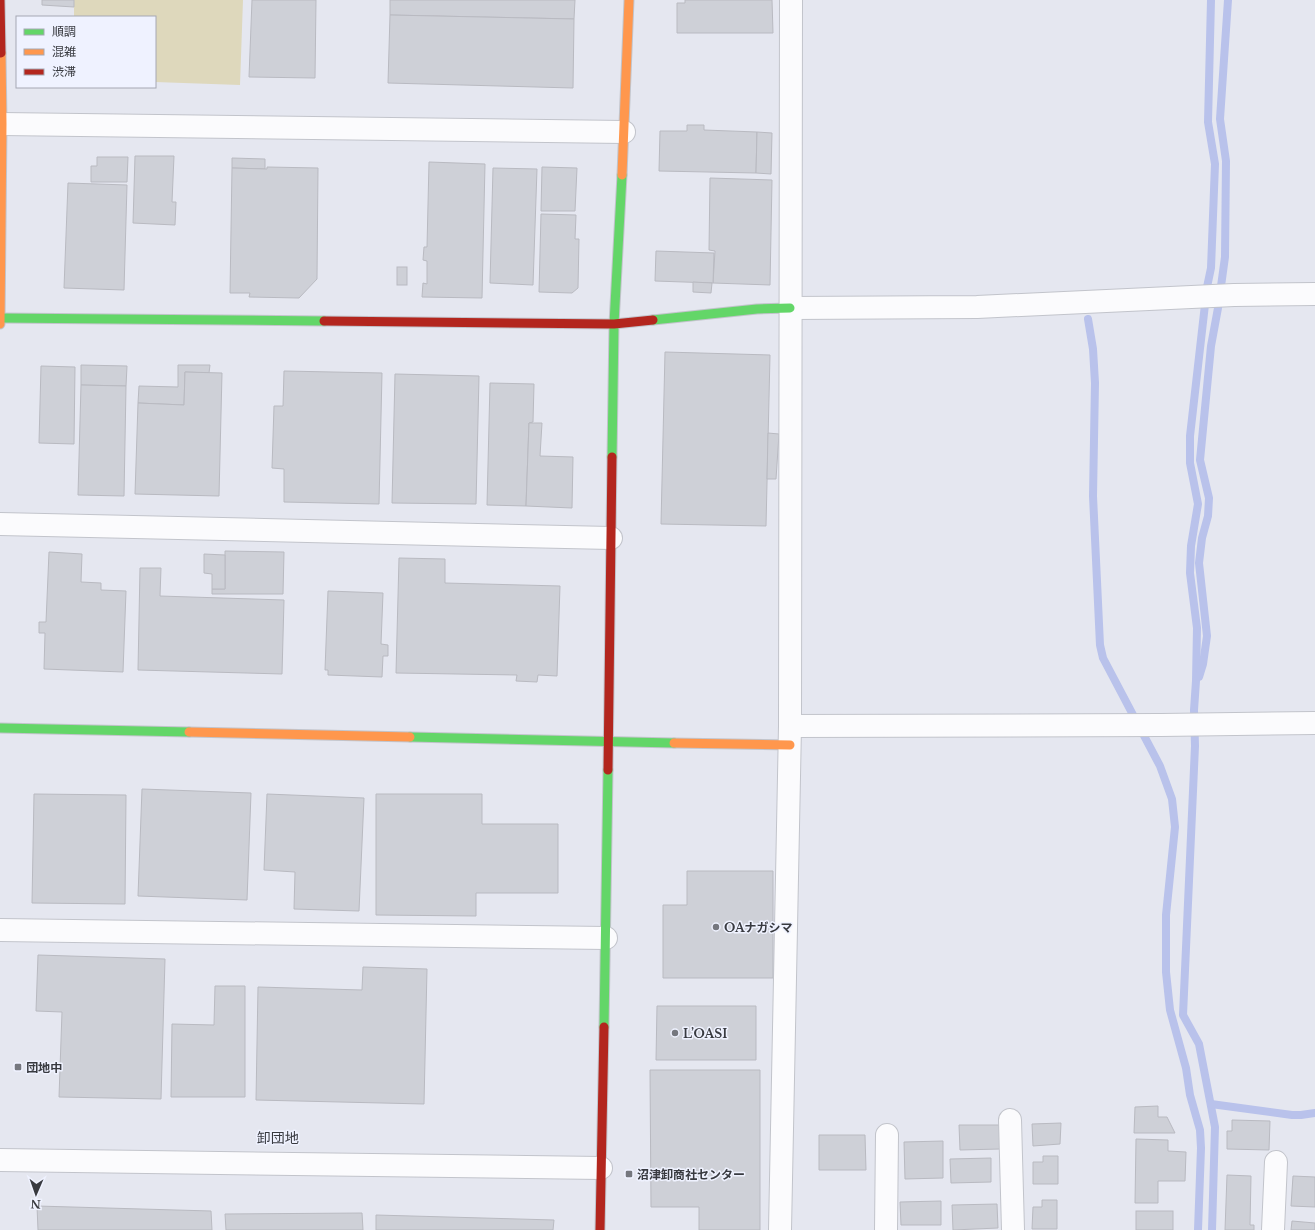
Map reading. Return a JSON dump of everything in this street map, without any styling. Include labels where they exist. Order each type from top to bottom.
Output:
[{"type":"street","points":[[0,0],[2,124],[0,324]]},
{"type":"street","points":[[600,1230],[610,741],[614,324],[629,0]]},
{"type":"street","points":[[780,1230],[790,736],[791,0]]},
{"type":"street","points":[[2,124],[624,132]]},
{"type":"street","points":[[0,318],[614,324],[758,309],[977,306],[1234,295],[1315,294]]},
{"type":"street","points":[[0,524],[611,538]]},
{"type":"street","points":[[0,728],[610,741],[1161,725],[1315,723]]},
{"type":"street","points":[[0,930],[606,938]]},
{"type":"street","points":[[1010,1120],[1013,1230]]},
{"type":"street","points":[[886,1230],[887,1135]]},
{"type":"street","points":[[0,1160],[601,1168]]},
{"type":"street","points":[[1273,1230],[1276,1162]]},
{"type":"shaded area","points":[[74,0],[243,0],[240,85],[156,82],[156,16],[74,16]]},
{"type":"building","points":[[42,0],[74,0],[74,7],[42,5]]},
{"type":"building","points":[[252,0],[316,0],[315,78],[249,77]]},
{"type":"building","points":[[390,0],[575,0],[574,19],[390,15]]},
{"type":"building","points":[[685,0],[772,0],[773,33],[677,33],[677,3],[685,3]]},
{"type":"building","points":[[390,15],[574,19],[573,88],[388,83]]},
{"type":"building","points":[[687,125],[704,125],[704,130],[757,132],[756,173],[659,171],[660,131],[687,131]]},
{"type":"building","points":[[757,132],[772,133],[771,174],[756,173]]},
{"type":"building","points":[[135,156],[174,156],[172,202],[176,202],[175,225],[133,223]]},
{"type":"building","points":[[97,157],[128,157],[127,182],[91,182],[91,166],[97,166]]},
{"type":"building","points":[[232,158],[265,159],[265,169],[232,168]]},
{"type":"building","points":[[429,162],[485,164],[482,298],[422,297],[423,283],[427,284],[427,261],[423,260],[424,247],[427,247]]},
{"type":"building","points":[[267,167],[318,168],[317,279],[299,298],[249,297],[250,293],[230,293],[232,168],[267,169]]},
{"type":"building","points":[[542,167],[577,168],[575,211],[541,211]]},
{"type":"building","points":[[493,168],[537,169],[533,285],[490,283]]},
{"type":"building","points":[[710,178],[772,180],[770,285],[713,283],[715,251],[709,250]]},
{"type":"building","points":[[68,183],[127,185],[124,290],[64,288]]},
{"type":"building","points":[[541,214],[576,215],[575,239],[579,239],[578,288],[572,293],[539,292]]},
{"type":"building","points":[[656,251],[714,253],[713,283],[655,281]]},
{"type":"building","points":[[397,267],[407,267],[407,285],[397,285]]},
{"type":"building","points":[[693,282],[712,283],[711,293],[693,292]]},
{"type":"building","points":[[665,352],[770,355],[766,526],[661,524]]},
{"type":"building","points":[[81,365],[127,366],[126,386],[81,385]]},
{"type":"building","points":[[178,365],[210,365],[209,373],[185,372],[184,405],[138,403],[139,386],[178,387]]},
{"type":"building","points":[[41,366],[75,367],[74,444],[39,443]]},
{"type":"building","points":[[284,371],[382,373],[379,504],[284,502],[284,469],[272,468],[274,406],[283,406]]},
{"type":"building","points":[[185,372],[222,373],[219,496],[135,494],[138,403],[184,405]]},
{"type":"building","points":[[395,374],[479,376],[476,504],[392,503]]},
{"type":"building","points":[[490,383],[534,384],[533,422],[529,423],[526,506],[487,505]]},
{"type":"building","points":[[81,385],[126,386],[124,496],[78,495]]},
{"type":"building","points":[[529,423],[542,423],[540,456],[573,457],[572,508],[526,506]]},
{"type":"building","points":[[768,433],[779,434],[776,479],[767,479]]},
{"type":"building","points":[[225,551],[284,552],[283,594],[212,594],[212,589],[225,589]]},
{"type":"building","points":[[49,552],[82,554],[81,582],[101,583],[101,590],[126,591],[123,672],[44,669],[45,633],[39,633],[39,622],[46,622]]},
{"type":"building","points":[[204,554],[225,555],[225,589],[212,589],[212,574],[204,573]]},
{"type":"building","points":[[399,558],[445,559],[445,583],[560,586],[557,676],[538,675],[537,682],[516,681],[517,675],[396,673]]},
{"type":"building","points":[[140,568],[161,568],[160,596],[284,600],[282,674],[138,670]]},
{"type":"building","points":[[328,591],[383,593],[381,644],[388,645],[388,656],[383,656],[382,677],[328,675],[328,670],[325,670]]},
{"type":"building","points":[[142,789],[251,793],[247,900],[138,896]]},
{"type":"building","points":[[34,794],[126,795],[125,904],[32,903]]},
{"type":"building","points":[[267,794],[364,798],[359,911],[294,909],[295,872],[264,870]]},
{"type":"building","points":[[376,794],[482,794],[482,824],[558,824],[558,893],[476,893],[476,916],[376,915]]},
{"type":"building","points":[[687,871],[773,871],[773,978],[663,978],[663,905],[687,905]]},
{"type":"building","points":[[38,955],[165,959],[161,1099],[59,1097],[62,1012],[36,1011]]},
{"type":"building","points":[[363,967],[427,969],[424,1104],[256,1100],[258,987],[362,990]]},
{"type":"building","points":[[215,986],[245,986],[245,1097],[171,1097],[172,1024],[214,1025]]},
{"type":"building","points":[[657,1006],[756,1006],[756,1060],[656,1060]]},
{"type":"building","points":[[650,1070],[760,1070],[760,1230],[699,1230],[699,1207],[651,1207]]},
{"type":"building","points":[[1158,1106],[1158,1117],[1167,1117],[1175,1133],[1134,1133],[1135,1107]]},
{"type":"building","points":[[1232,1120],[1270,1121],[1269,1150],[1227,1149],[1227,1131],[1232,1131]]},
{"type":"building","points":[[1061,1123],[1060,1144],[1033,1146],[1032,1124]]},
{"type":"building","points":[[959,1125],[1000,1125],[1000,1149],[960,1150]]},
{"type":"building","points":[[819,1135],[865,1135],[866,1170],[819,1170]]},
{"type":"building","points":[[1136,1139],[1168,1140],[1168,1151],[1186,1152],[1185,1181],[1158,1181],[1158,1203],[1135,1203]]},
{"type":"building","points":[[943,1141],[943,1178],[905,1179],[904,1142]]},
{"type":"building","points":[[1043,1156],[1058,1156],[1058,1184],[1033,1184],[1033,1162],[1043,1162]]},
{"type":"building","points":[[991,1158],[991,1182],[951,1183],[950,1159]]},
{"type":"building","points":[[1227,1175],[1251,1176],[1250,1225],[1254,1225],[1254,1230],[1225,1230]]},
{"type":"building","points":[[1293,1176],[1315,1177],[1315,1207],[1291,1206]]},
{"type":"building","points":[[1042,1200],[1057,1200],[1057,1229],[1032,1229],[1033,1207],[1042,1207]]},
{"type":"building","points":[[941,1201],[941,1225],[901,1225],[900,1202]]},
{"type":"building","points":[[997,1204],[998,1228],[953,1230],[952,1205]]},
{"type":"building","points":[[37,1206],[211,1211],[212,1230],[38,1230]]},
{"type":"building","points":[[1136,1211],[1173,1211],[1173,1230],[1136,1230]]},
{"type":"building","points":[[362,1213],[363,1230],[226,1230],[225,1214]]},
{"type":"building","points":[[376,1215],[554,1220],[553,1230],[376,1230]]},
{"type":"building","points":[[1292,1221],[1315,1223],[1315,1230],[1291,1230]]},
{"type":"waterway","points":[[1211,0],[1208,122],[1215,164],[1211,268],[1207,287],[1190,436],[1190,463],[1198,504],[1191,546],[1190,573],[1197,628],[1194,710],[1195,746],[1183,1015],[1199,1044],[1215,1127],[1212,1230]]},
{"type":"waterway","points":[[1199,677],[1203,664],[1207,636],[1199,563],[1202,538],[1208,516],[1209,498],[1200,460],[1211,346],[1225,257],[1226,161],[1220,119],[1228,0]]},
{"type":"waterway","points":[[1088,319],[1093,349],[1095,383],[1093,496],[1100,645],[1103,658],[1160,766],[1172,799],[1175,827],[1166,915],[1166,972],[1170,1010],[1186,1068],[1190,1095],[1200,1130],[1201,1148],[1198,1230]]},
{"type":"waterway","points":[[1211,1104],[1292,1115],[1315,1113]]},
{"type":"traffic: fast","points":[[612,457],[614,324],[622,175]]},
{"type":"traffic: fast","points":[[653,320],[757,309],[790,308]]},
{"type":"traffic: fast","points":[[0,318],[324,321]]},
{"type":"traffic: fast","points":[[0,728],[189,732]]},
{"type":"traffic: fast","points":[[410,737],[674,743]]},
{"type":"traffic: fast","points":[[604,1027],[608,770]]},
{"type":"traffic: slow","points":[[622,175],[629,0]]},
{"type":"traffic: slow","points":[[0,324],[2,124],[1,53]]},
{"type":"traffic: slow","points":[[189,732],[410,737]]},
{"type":"traffic: slow","points":[[674,743],[790,745]]},
{"type":"traffic: jam","points":[[0,0],[1,53]]},
{"type":"traffic: jam","points":[[324,321],[614,324],[653,320]]},
{"type":"traffic: jam","points":[[608,770],[612,457]]},
{"type":"traffic: jam","points":[[600,1230],[604,1027]]},
{"type":"place","name":"OAナガシマ","points":[[716,927]]},
{"type":"place","name":"L’OASI","points":[[675,1033]]},
{"type":"place","name":"団地中","points":[[18,1067]]},
{"type":"place","name":"沼津卸商社センター","points":[[629,1174]]},
{"type":"district","name":"卸団地","points":[[278,1138]]}]
